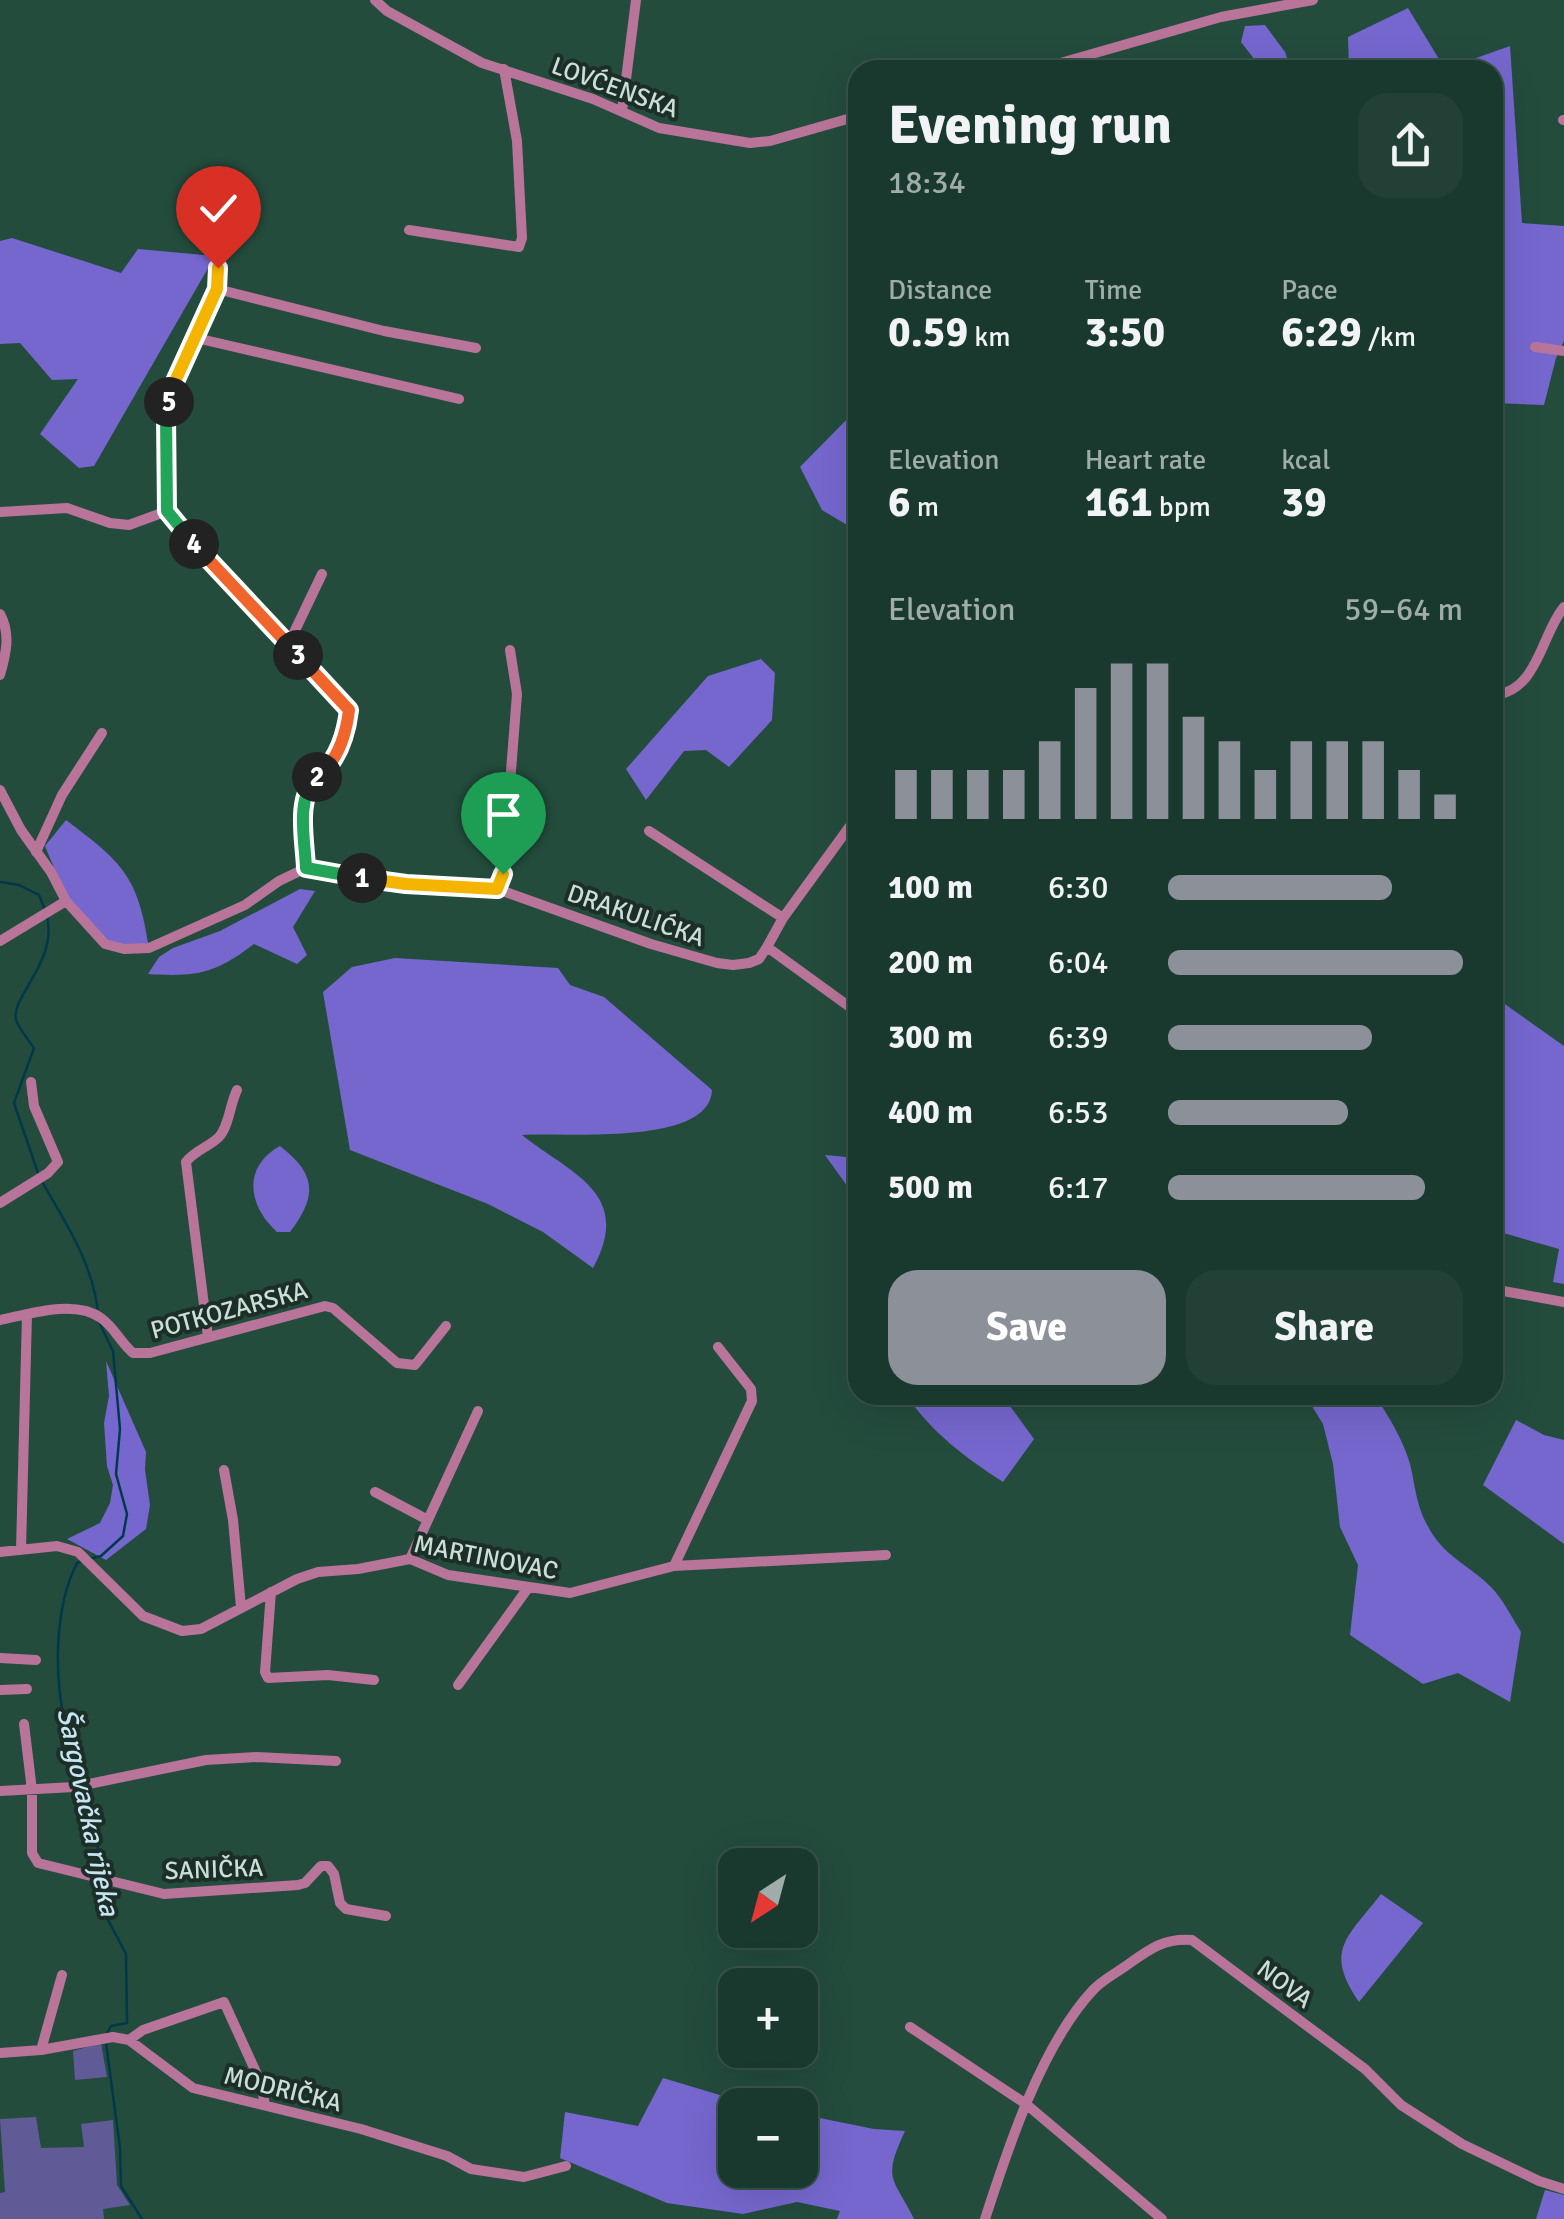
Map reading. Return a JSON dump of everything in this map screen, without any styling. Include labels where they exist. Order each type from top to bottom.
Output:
[{"type":"street","name":"LOVĆENSKA","points":[[375,0],[482,63],[660,128],[750,142],[848,119]]},
{"type":"street","points":[[622,111],[636,0]]},
{"type":"street","points":[[1071,60],[1221,17],[1313,0]]},
{"type":"street","points":[[409,230],[519,247],[522,238],[517,141],[504,70]]},
{"type":"street","points":[[0,790],[66,901],[106,944],[124,949],[149,948],[245,905],[306,868],[306,793],[313,780],[332,763],[342,742],[349,710],[167,511],[166,416],[172,388],[217,289],[222,238]]},
{"type":"street","points":[[217,289],[384,332],[476,348]]},
{"type":"street","points":[[196,338],[459,399]]},
{"type":"street","points":[[1535,347],[1564,351]]},
{"type":"street","points":[[0,512],[67,508],[110,523],[129,525],[167,511]]},
{"type":"street","points":[[288,645],[322,574]]},
{"type":"street","points":[[1503,695],[1522,682],[1542,653],[1564,607]]},
{"type":"street","points":[[0,614],[6,626],[6,654],[0,675]]},
{"type":"street","points":[[497,889],[503,874],[518,694],[510,650]]},
{"type":"street","points":[[36,852],[62,795],[102,733]]},
{"type":"street","points":[[848,829],[783,918],[767,947],[848,1007]]},
{"type":"street","points":[[650,831],[783,918]]},
{"type":"street","name":"DRAKULIĆKA","points":[[306,868],[406,884],[497,889],[651,944],[717,963],[749,963],[767,947]]},
{"type":"street","points":[[0,941],[66,901]]},
{"type":"street","points":[[0,1203],[37,1181],[58,1162],[34,1106],[31,1082]]},
{"type":"street","points":[[208,1337],[186,1162],[192,1153],[217,1139],[223,1131],[236,1090]]},
{"type":"street","points":[[1503,1291],[1564,1302]]},
{"type":"street","name":"POTKOZARSKA","points":[[0,1320],[71,1309],[90,1312],[105,1320],[134,1353],[150,1353],[325,1306],[334,1308],[407,1367],[414,1366],[446,1326]]},
{"type":"street","points":[[21,1550],[27,1314]]},
{"type":"street","points":[[674,1566],[752,1401],[751,1389],[718,1348]]},
{"type":"street","points":[[410,1559],[478,1411]]},
{"type":"street","points":[[224,1470],[241,1607]]},
{"type":"street","points":[[375,1492],[428,1520]]},
{"type":"street","name":"MARTINOVAC","points":[[0,1552],[57,1546],[78,1552],[143,1616],[182,1631],[201,1629],[318,1572],[410,1559],[448,1575],[570,1593],[674,1566],[886,1555]]},
{"type":"street","points":[[458,1685],[528,1588]]},
{"type":"street","points":[[271,1592],[264,1672],[268,1678],[328,1675],[374,1680]]},
{"type":"street","points":[[0,1658],[36,1660]]},
{"type":"street","points":[[0,1690],[28,1689]]},
{"type":"street","name":"SANIČKA","points":[[24,1724],[32,1790],[34,1859],[44,1866],[164,1894],[291,1886],[305,1883],[321,1866],[328,1866],[334,1874],[340,1903],[346,1908],[386,1916]]},
{"type":"street","points":[[0,1790],[74,1787],[206,1760],[257,1757],[336,1762]]},
{"type":"street","name":"NOVA","points":[[984,2219],[1016,2124],[1061,2035],[1094,1989],[1155,1945],[1173,1938],[1192,1940],[1365,2068],[1401,2105],[1462,2144],[1564,2189]]},
{"type":"street","points":[[41,2050],[62,1974]]},
{"type":"street","points":[[129,2040],[143,2030],[224,2002],[260,2081],[264,2104]]},
{"type":"street","points":[[910,2027],[1026,2104],[1162,2219]]},
{"type":"street","name":"MODRIČKA","points":[[0,2053],[41,2050],[113,2036],[129,2040],[187,2085],[420,2147],[471,2168],[524,2177],[566,2166]]},
{"type":"shaded area","points":[[1408,8],[1440,60],[1349,60],[1348,37]]},
{"type":"shaded area","points":[[1265,25],[1288,60],[1255,60],[1241,42],[1245,26]]},
{"type":"shaded area","points":[[1510,46],[1522,223],[1564,226],[1564,341],[1544,405],[1503,403],[1503,60],[1470,60]]},
{"type":"shaded area","points":[[12,238],[121,273],[138,249],[215,256],[94,466],[79,468],[40,434],[78,379],[52,380],[20,343],[0,344],[0,241]]},
{"type":"shaded area","points":[[848,418],[848,526],[822,510],[800,467]]},
{"type":"shaded area","points":[[761,659],[775,673],[772,720],[729,767],[706,750],[684,751],[646,800],[626,769],[708,676]]},
{"type":"shaded area","points":[[66,820],[125,873],[139,904],[149,948],[128,950],[111,944],[98,935],[76,907],[45,846]]},
{"type":"shaded area","points":[[300,889],[315,891],[293,927],[307,955],[297,964],[254,944],[228,962],[204,971],[148,974],[159,957],[173,948],[220,931]]},
{"type":"shaded area","points":[[395,958],[558,968],[570,985],[604,997],[712,1090],[705,1108],[687,1121],[662,1128],[631,1133],[522,1135],[577,1174],[601,1203],[606,1221],[604,1242],[593,1268],[543,1232],[488,1204],[350,1150],[323,992],[352,967]]},
{"type":"shaded area","points":[[1503,1003],[1564,1046],[1564,1284],[1553,1282],[1559,1249],[1503,1233]]},
{"type":"shaded area","points":[[280,1146],[301,1166],[309,1186],[305,1207],[290,1232],[277,1232],[267,1222],[253,1187],[259,1165]]},
{"type":"shaded area","points":[[825,1155],[848,1157],[848,1187]]},
{"type":"shaded area","points":[[106,1361],[146,1452],[150,1505],[146,1529],[106,1560],[67,1539],[100,1523],[110,1503],[113,1485],[107,1466],[104,1423],[109,1396]]},
{"type":"shaded area","points":[[914,1405],[1009,1405],[1034,1439],[1003,1482],[927,1421]]},
{"type":"shaded area","points":[[1311,1405],[1381,1405],[1403,1446],[1420,1509],[1433,1535],[1495,1592],[1521,1632],[1510,1702],[1458,1673],[1423,1684],[1350,1635],[1358,1565],[1340,1527],[1333,1464],[1323,1424]]},
{"type":"shaded area","points":[[1516,1420],[1544,1435],[1564,1440],[1564,1544],[1483,1485]]},
{"type":"shaded area","points":[[1381,1894],[1423,1923],[1359,2002],[1348,1984],[1341,1956],[1350,1933]]},
{"type":"shaded area","points":[[101,2043],[107,2077],[75,2080],[73,2051]]},
{"type":"shaded area","points":[[663,2078],[718,2094],[718,2188],[818,2188],[818,2118],[905,2131],[892,2169],[914,2219],[837,2219],[840,2211],[797,2202],[743,2214],[667,2203],[560,2158],[565,2112],[638,2126]]},
{"type":"shaded area","points":[[36,2117],[41,2148],[84,2147],[81,2124],[113,2120],[117,2185],[130,2205],[103,2209],[104,2219],[0,2219],[0,2193],[5,2192],[0,2119]]},
{"type":"shaded area","points":[[1545,2190],[1564,2195],[1564,2219],[1536,2219]]},
{"type":"waterway","name":"Šargovačka rijeka","points":[[0,882],[19,885],[39,895],[45,910]]},
{"type":"waterway","name":"Šargovačka rijeka","points":[[38,1173],[14,1103],[34,1048],[17,1023],[16,1011],[46,949],[47,917]]},
{"type":"waterway","name":"Šargovačka rijeka","points":[[41,1180],[85,1261],[98,1314]]},
{"type":"waterway","name":"Šargovačka rijeka","points":[[89,1559],[101,1556],[123,1536],[127,1514],[116,1474],[120,1429],[113,1351],[99,1322]]},
{"type":"waterway","name":"Šargovačka rijeka","points":[[81,1561],[64,1599],[58,1660],[64,1718],[85,1778]]},
{"type":"waterway","name":"Šargovačka rijeka","points":[[89,1791],[102,1876]]},
{"type":"waterway","name":"Šargovačka rijeka","points":[[102,1884],[106,1916],[126,1954],[127,2023],[111,2026],[106,2035]]},
{"type":"waterway","name":"Šargovačka rijeka","points":[[106,2043],[121,2186],[142,2219]]},
{"type":"route","points":[[218,268],[217,289],[172,388],[166,416],[167,511],[349,710],[342,742],[332,763],[313,780],[306,793],[306,868],[406,884],[497,889],[503,874]]}]
